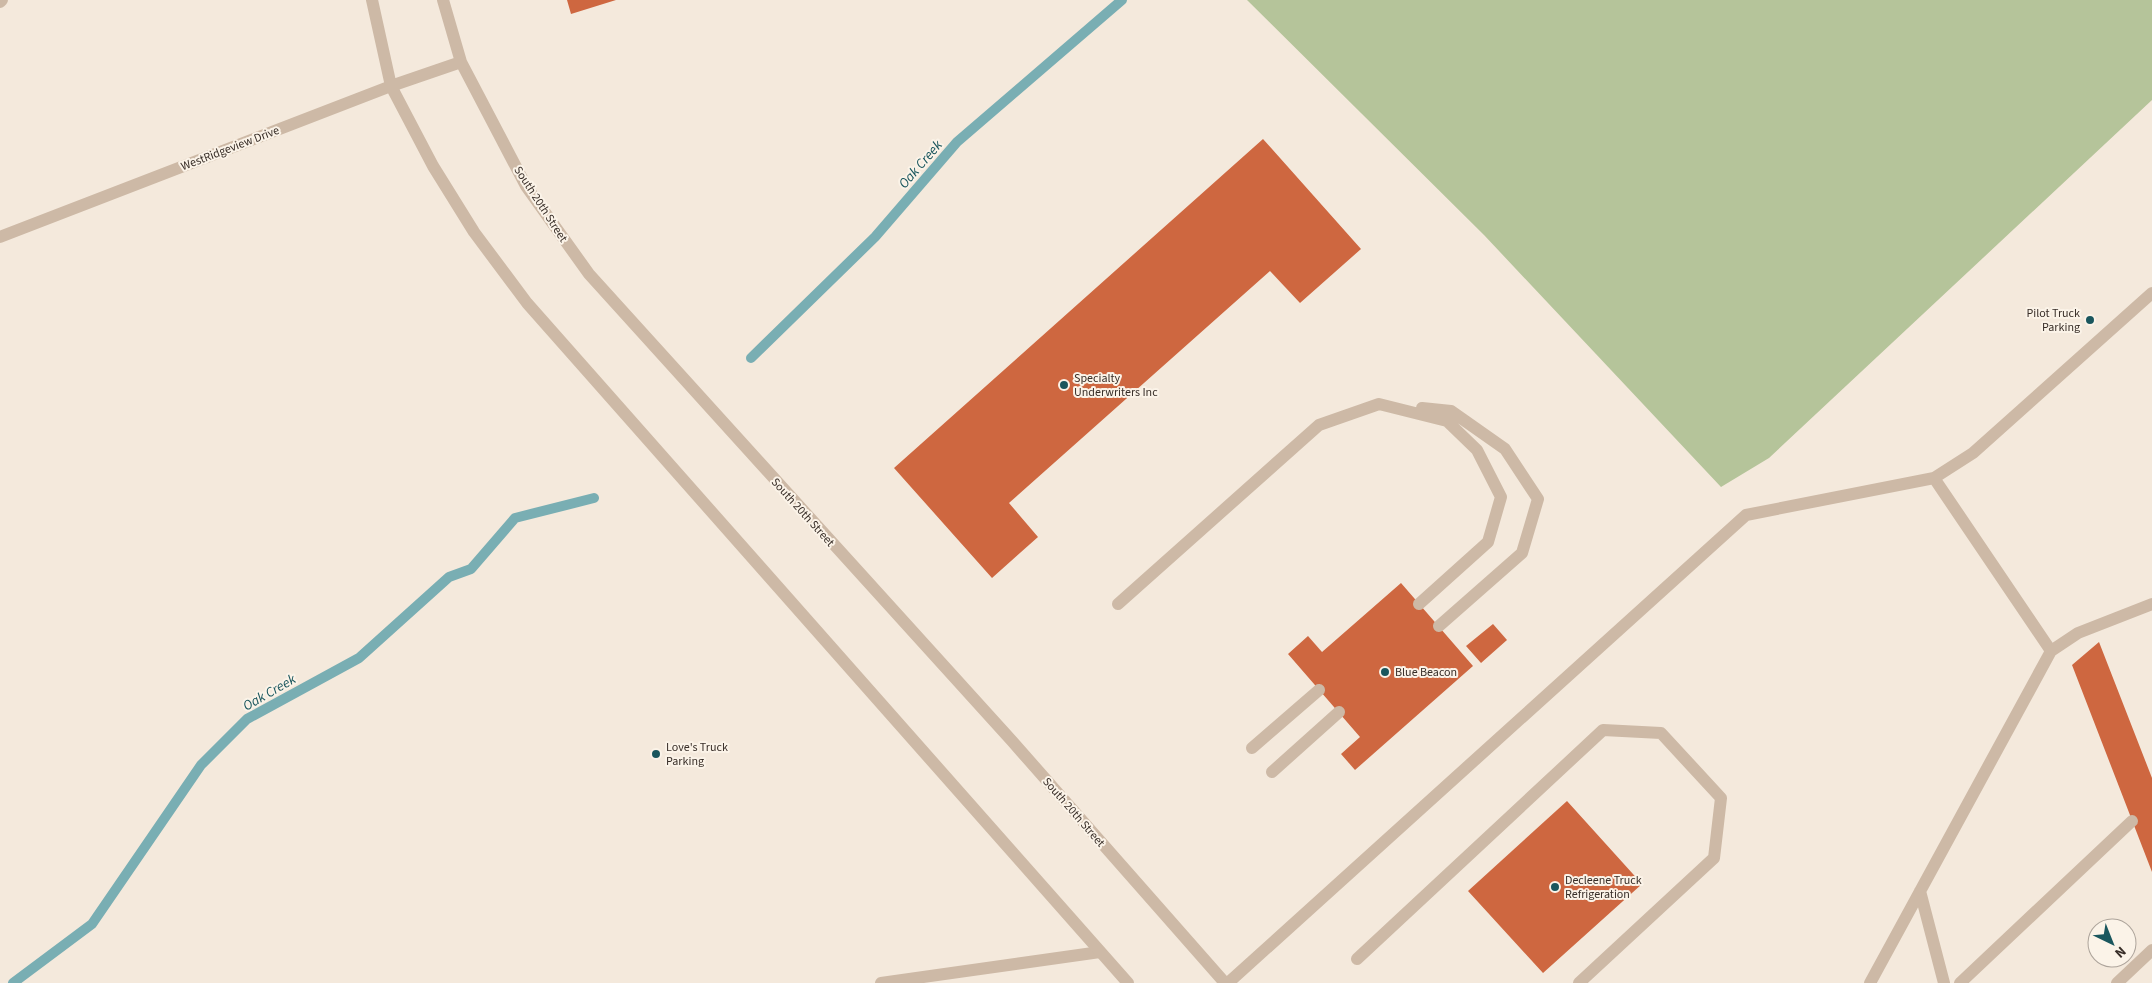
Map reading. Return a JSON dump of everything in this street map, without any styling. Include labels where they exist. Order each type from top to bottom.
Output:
[{"type":"street","points":[[372,0],[391,86],[433,166],[474,232],[527,303],[1128,983]]},
{"type":"street","name":"South 20th Street","points":[[443,0],[461,62],[526,186],[589,274],[1006,734],[1227,983]]},
{"type":"street","name":"WestRidgeview Drive","points":[[0,237],[391,86],[461,62]]},
{"type":"street","points":[[1227,983],[1746,515],[1934,478],[1973,453],[2152,293]]},
{"type":"street","points":[[1379,404],[1447,421],[1477,450],[1501,498],[1488,542],[1419,604]]},
{"type":"street","points":[[1118,604],[1319,425],[1379,404],[1450,411],[1505,449],[1538,500],[1522,553],[1439,626]]},
{"type":"street","points":[[1934,478],[2051,652]]},
{"type":"street","points":[[1870,983],[2051,652],[2078,633],[2152,604]]},
{"type":"street","points":[[1252,748],[1319,690]]},
{"type":"street","points":[[1272,772],[1339,712]]},
{"type":"street","points":[[1357,959],[1603,730],[1661,733],[1721,798],[1714,858],[1579,983]]},
{"type":"street","points":[[1960,983],[2132,821]]},
{"type":"street","points":[[1920,891],[1944,983]]},
{"type":"street","points":[[2117,983],[2152,950]]},
{"type":"street","points":[[882,983],[1100,952]]},
{"type":"green space","points":[[1247,0],[2152,0],[2152,100],[1769,458],[1721,487],[1484,235]]},
{"type":"building","points":[[567,0],[616,0],[571,14]]},
{"type":"building","name":"Specialty Underwriters Inc","points":[[1263,139],[1361,249],[1300,303],[1270,271],[1009,503],[1038,537],[992,578],[894,468]]},
{"type":"building","name":"Blue Beacon","points":[[1401,583],[1473,666],[1355,770],[1341,754],[1360,737],[1288,654],[1308,636],[1322,652]]},
{"type":"building","points":[[1493,624],[1507,640],[1481,663],[1466,646]]},
{"type":"building","points":[[2099,642],[2152,778],[2152,872],[2072,665]]},
{"type":"building","name":"Decleene Truck Refrigeration","points":[[1567,801],[1642,884],[1543,973],[1468,891]]},
{"type":"waterway","name":"Oak Creek","points":[[751,358],[875,237],[957,142],[1122,0]]},
{"type":"waterway","name":"Oak Creek","points":[[13,983],[92,924],[201,765],[247,719],[359,658],[449,577],[471,569],[515,518],[594,498]]},
{"type":"place","name":"Pilot Truck Parking","points":[[2090,320]]},
{"type":"place","name":"Specialty Underwriters Inc","points":[[1064,385]]},
{"type":"place","name":"Blue Beacon","points":[[1385,672]]},
{"type":"place","name":"Love's Truck Parking","points":[[656,754]]},
{"type":"place","name":"Decleene Truck Refrigeration","points":[[1555,887]]}]
